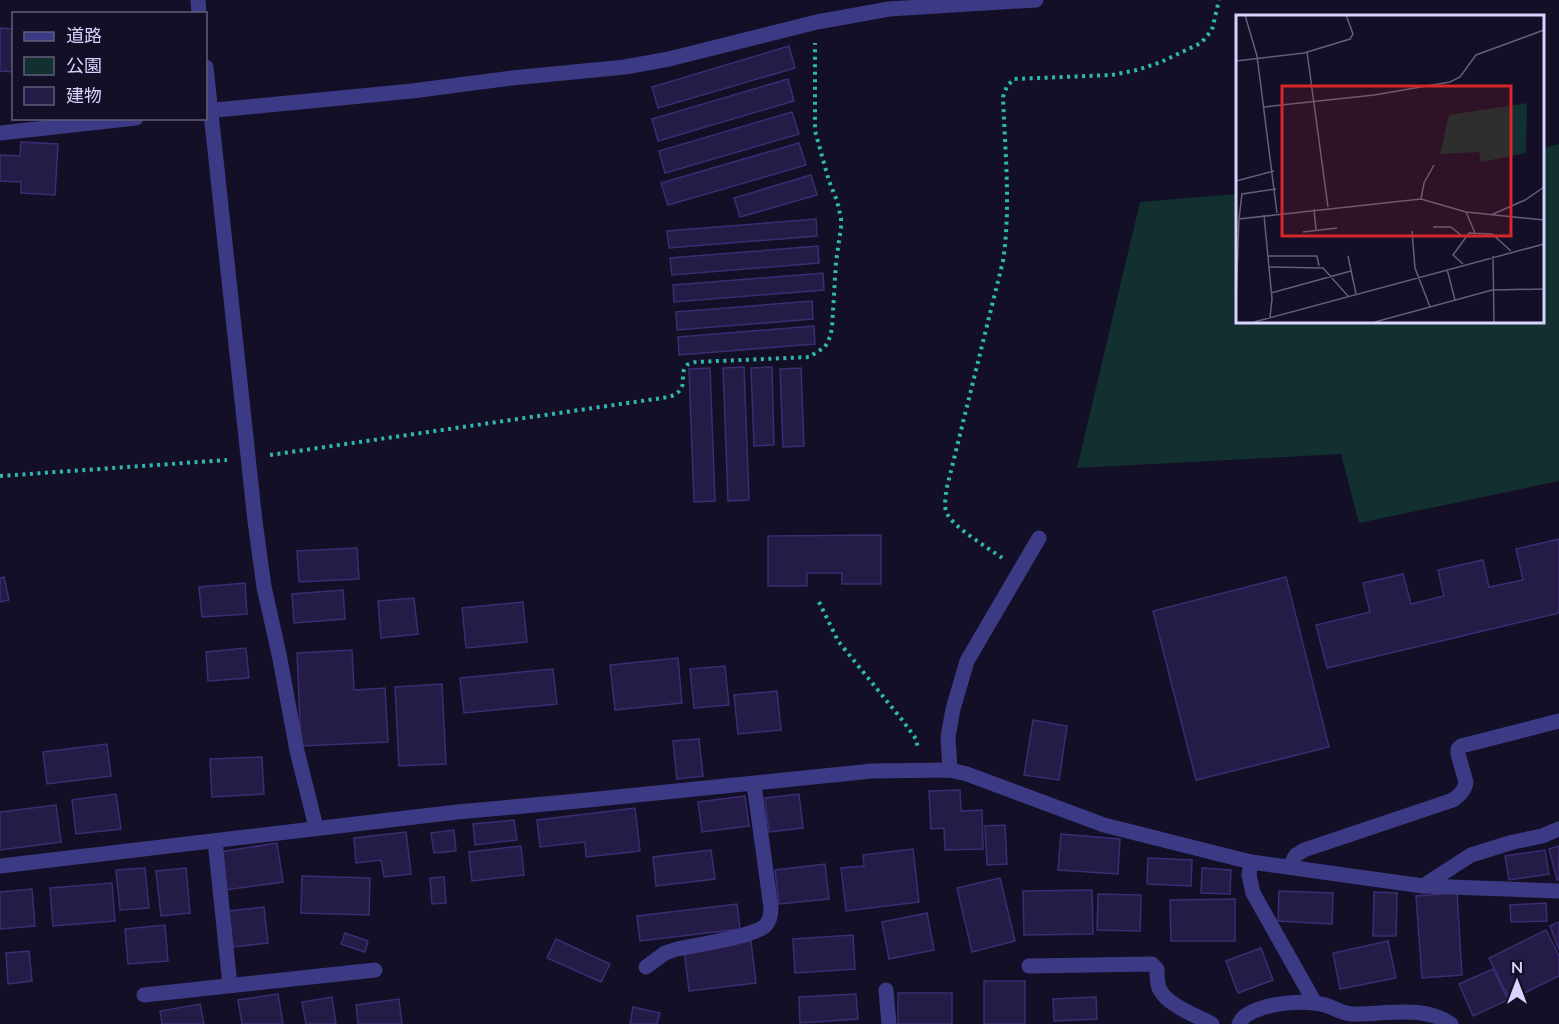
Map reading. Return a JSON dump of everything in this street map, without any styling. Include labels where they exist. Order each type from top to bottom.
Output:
[{"type":"street","points":[[208,111],[625,67],[669,59],[812,24],[889,9],[1036,0]]},
{"type":"street","points":[[207,89],[264,586],[297,751],[316,827]]},
{"type":"street","points":[[0,133],[118,120]]},
{"type":"street","points":[[950,770],[948,737],[953,709],[967,661],[1039,538]]},
{"type":"street","points":[[1289,867],[1296,855],[1304,850],[1453,800],[1462,793],[1466,782],[1458,754],[1461,746],[1559,721]]},
{"type":"street","points":[[0,866],[457,812],[872,771],[950,770],[967,774],[1104,825],[1251,862],[1423,886],[1559,891]]},
{"type":"street","points":[[646,967],[665,953],[676,949],[755,933],[766,925],[770,918],[771,908],[754,784]]},
{"type":"street","points":[[1423,886],[1471,855],[1542,836],[1559,829]]},
{"type":"street","points":[[215,841],[230,985]]},
{"type":"street","points":[[1251,862],[1249,875],[1253,892],[1315,1003]]},
{"type":"street","points":[[1029,966],[1152,964],[1157,969],[1157,982],[1164,996],[1212,1024]]},
{"type":"street","points":[[144,995],[375,970]]},
{"type":"street","points":[[886,990],[889,1024]]},
{"type":"street","points":[[1239,1024],[1246,1015],[1273,1005],[1315,1003],[1343,1013],[1431,1014],[1451,1024]]},
{"type":"path","points":[[1020,570],[957,526],[946,512],[945,501],[1006,241],[1003,97],[1007,86],[1014,79],[1112,75],[1161,62],[1201,43],[1212,30],[1219,0]]},
{"type":"path","points":[[0,476],[248,458],[669,397],[679,393],[683,386],[685,367],[688,364],[808,357],[825,347],[832,328],[836,262],[841,227],[837,201],[820,154],[815,131],[815,40],[812,24]]},
{"type":"path","points":[[819,602],[838,641],[916,739],[919,749],[919,770]]},
{"type":"green space","points":[[1559,144],[1559,481],[1359,523],[1341,454],[1077,468],[1140,202],[1236,194],[1236,322],[1544,322],[1544,148]]},
{"type":"building","points":[[0,28],[12,29],[12,72],[0,71]]},
{"type":"building","points":[[789,46],[795,68],[658,108],[652,87]]},
{"type":"building","points":[[788,79],[794,101],[658,141],[652,119]]},
{"type":"building","points":[[792,112],[799,134],[665,173],[659,151]]},
{"type":"building","points":[[21,142],[58,144],[55,195],[21,193],[21,182],[0,181],[0,155],[20,156]]},
{"type":"building","points":[[799,143],[806,165],[668,205],[661,183]]},
{"type":"building","points":[[811,175],[817,195],[740,217],[734,198]]},
{"type":"building","points":[[816,219],[817,236],[669,248],[667,231]]},
{"type":"building","points":[[818,246],[819,263],[672,275],[670,258]]},
{"type":"building","points":[[823,273],[824,290],[674,302],[673,285]]},
{"type":"building","points":[[812,301],[813,319],[677,330],[676,312]]},
{"type":"building","points":[[814,326],[815,344],[679,355],[678,337]]},
{"type":"building","points":[[744,367],[749,500],[728,501],[723,368]]},
{"type":"building","points":[[772,367],[774,445],[754,446],[751,368]]},
{"type":"building","points":[[710,368],[715,501],[694,502],[689,369]]},
{"type":"building","points":[[801,368],[804,446],[783,447],[780,369]]},
{"type":"building","points":[[881,535],[881,584],[842,584],[842,573],[807,573],[807,586],[768,586],[768,536]]},
{"type":"building","points":[[1559,539],[1559,613],[1327,668],[1316,625],[1370,612],[1363,583],[1403,574],[1411,604],[1444,596],[1438,570],[1483,560],[1489,587],[1523,580],[1516,549]]},
{"type":"building","points":[[357,548],[359,579],[299,582],[297,551]]},
{"type":"building","points":[[4,577],[9,600],[0,602],[0,578]]},
{"type":"building","points":[[1286,577],[1329,747],[1196,780],[1153,611]]},
{"type":"building","points":[[245,583],[247,614],[202,617],[199,587]]},
{"type":"building","points":[[343,590],[345,619],[294,623],[292,594]]},
{"type":"building","points":[[414,598],[418,634],[381,638],[378,601]]},
{"type":"building","points":[[523,602],[527,642],[466,648],[462,608]]},
{"type":"building","points":[[246,648],[249,678],[208,681],[206,652]]},
{"type":"building","points":[[352,650],[354,690],[385,688],[388,742],[301,746],[297,653]]},
{"type":"building","points":[[678,658],[682,703],[615,710],[610,665]]},
{"type":"building","points":[[725,666],[729,705],[694,708],[690,669]]},
{"type":"building","points":[[553,669],[557,704],[464,713],[460,678]]},
{"type":"building","points":[[442,684],[446,764],[399,766],[395,687]]},
{"type":"building","points":[[777,691],[781,730],[738,734],[734,695]]},
{"type":"building","points":[[1033,720],[1067,726],[1059,780],[1024,775]]},
{"type":"building","points":[[699,739],[703,776],[677,779],[673,741]]},
{"type":"building","points":[[107,744],[111,776],[47,784],[43,752]]},
{"type":"building","points":[[262,757],[264,794],[212,797],[210,759]]},
{"type":"building","points":[[960,790],[961,811],[982,810],[983,849],[945,850],[944,828],[931,829],[929,791]]},
{"type":"building","points":[[116,794],[121,829],[76,834],[72,800]]},
{"type":"building","points":[[799,794],[803,828],[769,832],[765,798]]},
{"type":"building","points":[[745,796],[749,826],[702,832],[698,802]]},
{"type":"building","points":[[56,805],[61,842],[0,850],[0,812]]},
{"type":"building","points":[[635,808],[640,851],[586,857],[585,842],[540,847],[537,820]]},
{"type":"building","points":[[514,820],[517,840],[475,845],[473,824]]},
{"type":"building","points":[[1005,825],[1007,864],[987,865],[985,826]]},
{"type":"building","points":[[454,830],[456,851],[434,853],[431,833]]},
{"type":"building","points":[[406,832],[411,874],[384,877],[381,860],[356,863],[354,838]]},
{"type":"building","points":[[1061,834],[1120,839],[1118,874],[1058,870]]},
{"type":"building","points":[[277,843],[283,882],[225,890],[220,852]]},
{"type":"building","points":[[521,846],[524,875],[472,881],[469,852]]},
{"type":"building","points":[[1559,846],[1559,880],[1557,880],[1549,849]]},
{"type":"building","points":[[913,849],[919,902],[846,911],[841,868],[864,866],[863,855]]},
{"type":"building","points":[[711,850],[715,879],[656,886],[653,857]]},
{"type":"building","points":[[1545,850],[1549,874],[1509,880],[1505,856]]},
{"type":"building","points":[[1148,858],[1192,860],[1191,886],[1147,884]]},
{"type":"building","points":[[825,864],[829,899],[779,904],[775,870]]},
{"type":"building","points":[[145,868],[149,908],[120,910],[116,870]]},
{"type":"building","points":[[186,868],[190,913],[161,916],[156,871]]},
{"type":"building","points":[[1202,868],[1231,870],[1230,894],[1201,893]]},
{"type":"building","points":[[302,876],[370,878],[369,915],[301,913]]},
{"type":"building","points":[[444,877],[446,903],[432,904],[430,878]]},
{"type":"building","points":[[1000,878],[1015,941],[972,952],[957,888]]},
{"type":"building","points":[[112,883],[115,921],[53,926],[50,888]]},
{"type":"building","points":[[32,889],[35,926],[0,929],[0,892]]},
{"type":"building","points":[[1092,890],[1093,934],[1024,935],[1023,891]]},
{"type":"building","points":[[1279,891],[1333,893],[1332,924],[1278,921]]},
{"type":"building","points":[[1374,892],[1397,893],[1396,936],[1373,936]]},
{"type":"building","points":[[1457,893],[1462,975],[1422,978],[1416,896]]},
{"type":"building","points":[[1098,894],[1141,895],[1140,931],[1097,930]]},
{"type":"building","points":[[1235,899],[1235,941],[1171,941],[1170,900]]},
{"type":"building","points":[[1546,903],[1547,921],[1511,922],[1510,905]]},
{"type":"building","points":[[737,904],[740,929],[640,941],[637,916]]},
{"type":"building","points":[[264,907],[268,943],[233,947],[228,911]]},
{"type":"building","points":[[927,913],[934,950],[889,959],[882,922]]},
{"type":"building","points":[[1559,922],[1559,950],[1550,926]]},
{"type":"building","points":[[165,925],[168,961],[128,964],[125,929]]},
{"type":"building","points":[[1546,930],[1559,956],[1559,976],[1510,1000],[1489,958]]},
{"type":"building","points":[[345,933],[368,941],[365,952],[341,944]]},
{"type":"building","points":[[853,935],[855,969],[795,973],[793,939]]},
{"type":"building","points":[[556,939],[610,964],[601,982],[547,958]]},
{"type":"building","points":[[751,941],[756,983],[689,991],[684,949]]},
{"type":"building","points":[[1388,941],[1396,978],[1340,989],[1333,953]]},
{"type":"building","points":[[1261,948],[1273,980],[1238,993],[1226,961]]},
{"type":"building","points":[[29,951],[32,981],[8,984],[6,953]]},
{"type":"building","points":[[1493,969],[1508,1000],[1473,1016],[1459,984]]},
{"type":"building","points":[[984,981],[1025,981],[1025,1024],[984,1024]]},
{"type":"building","points":[[898,993],[952,993],[952,1024],[898,1024]]},
{"type":"building","points":[[278,994],[283,1024],[242,1024],[238,1000]]},
{"type":"building","points":[[856,994],[858,1019],[800,1023],[799,997]]},
{"type":"building","points":[[332,997],[336,1024],[306,1024],[302,1002]]},
{"type":"building","points":[[1096,997],[1097,1019],[1054,1021],[1053,999]]},
{"type":"building","points":[[399,999],[402,1024],[358,1024],[356,1005]]},
{"type":"building","points":[[200,1004],[204,1024],[162,1024],[160,1011]]},
{"type":"building","points":[[633,1007],[660,1013],[657,1024],[630,1024]]}]
